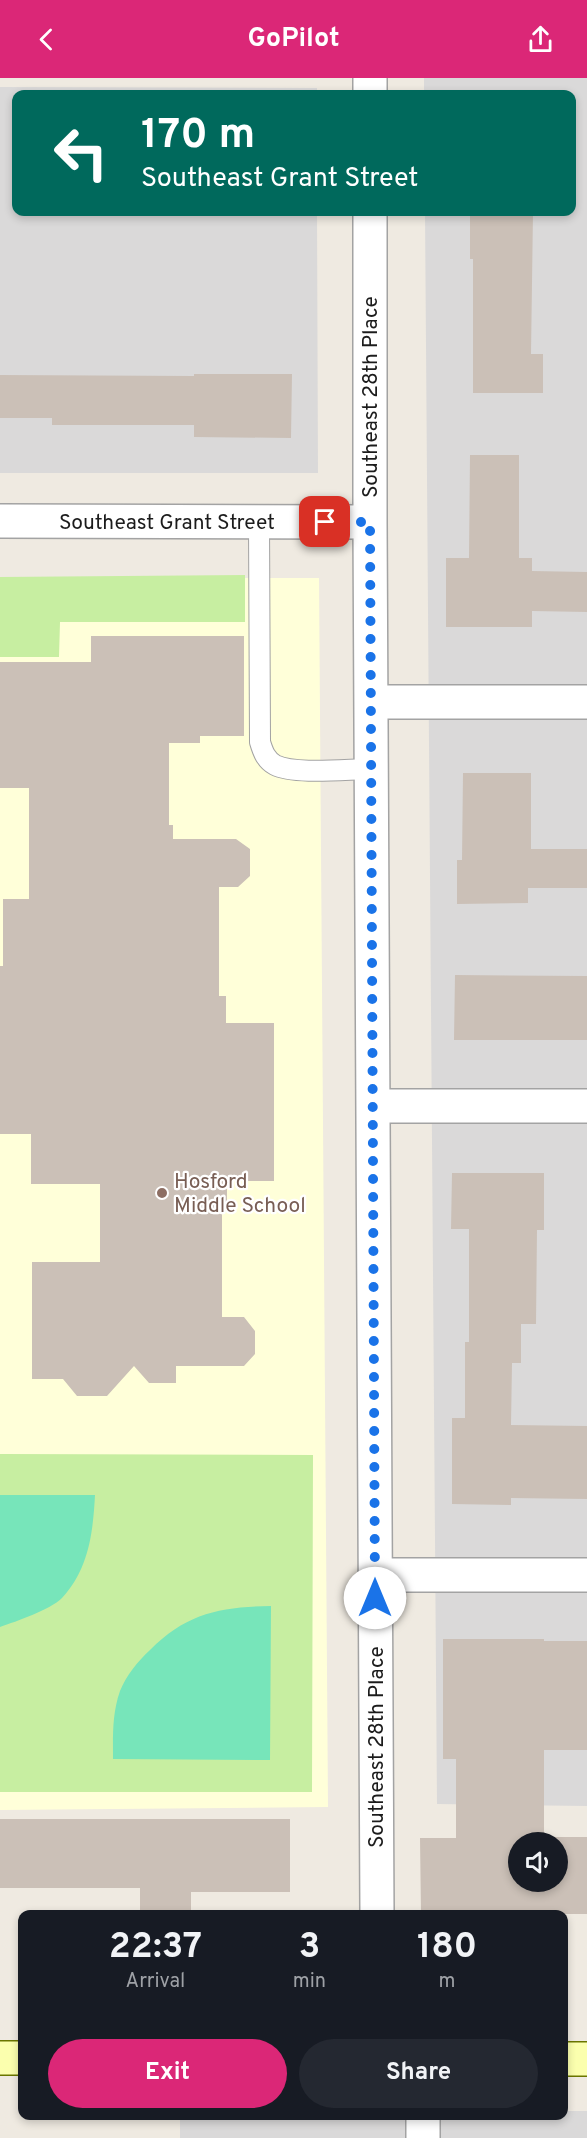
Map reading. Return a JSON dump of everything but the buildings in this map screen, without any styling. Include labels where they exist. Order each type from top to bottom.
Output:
[{"type":"main road","points":[[0,2058],[18,2058]]},
{"type":"main road","points":[[568,2059],[587,2059]]},
{"type":"street","name":"Southeast 28th Place","points":[[370,216],[377,1910]]},
{"type":"street","name":"Southeast Grant Street","points":[[0,521],[370,522]]},
{"type":"street","points":[[371,702],[587,702]]},
{"type":"street","points":[[373,1106],[587,1106]]},
{"type":"street","points":[[375,1575],[587,1575]]},
{"type":"street","points":[[423,2120],[423,2138]]},
{"type":"lane","points":[[259,522],[260,742],[264,756],[274,765],[290,770],[371,770]]},
{"type":"shaded area","points":[[424,78],[587,78],[587,1806],[437,1804],[425,216],[576,216],[576,90],[424,90]]},
{"type":"shaded area","points":[[0,87],[317,88],[317,90],[12,90],[12,216],[317,216],[318,473],[0,473]]},
{"type":"shaded area","name":"Hosford Middle School","points":[[0,578],[319,578],[328,1807],[0,1810]]},
{"type":"shaded area","points":[[568,2111],[587,2111],[587,2138],[180,2138],[180,2120],[568,2120]]},
{"type":"green space","points":[[245,575],[245,622],[60,622],[59,657],[0,657],[0,577]]},
{"type":"green space","points":[[0,1454],[313,1455],[312,1792],[0,1792]]},
{"type":"green space","points":[[0,1495],[95,1495],[88,1549],[71,1587],[50,1607],[0,1627]]},
{"type":"green space","points":[[271,1606],[270,1760],[113,1759],[114,1717],[117,1700],[129,1674],[146,1654],[177,1628],[205,1614],[236,1608]]},
{"type":"place","name":"Hosford Middle School","points":[[162,1193]]},
{"type":"route","points":[[325,522],[370,522],[375,1598]]}]
